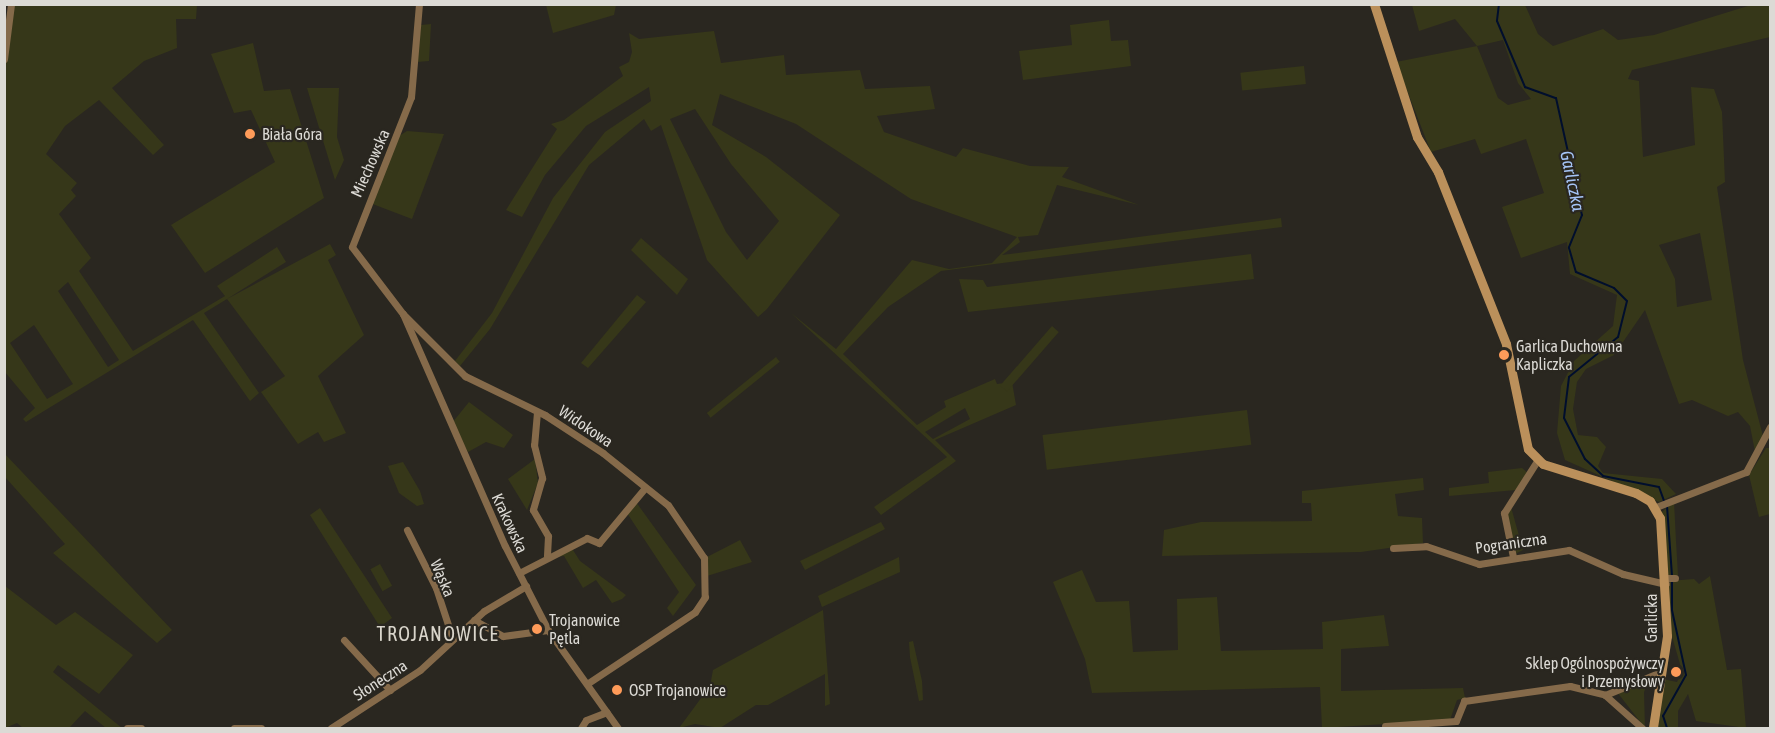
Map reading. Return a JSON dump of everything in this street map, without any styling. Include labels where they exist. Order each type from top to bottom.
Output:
[{"type":"street","points":[[4,59],[11,4]]},
{"type":"street","name":"Miechowska","points":[[403,314],[351,243],[411,97],[419,4]]},
{"type":"street","points":[[1374,4],[1416,137],[1440,179],[1506,344],[1524,436],[1537,460],[1662,504],[1746,472],[1770,427]]},
{"type":"street","name":"Widokowa","points":[[403,314],[478,386],[537,412],[603,453],[644,489],[668,505],[699,547],[705,597],[667,635],[588,683]]},
{"type":"street","name":"Krakowska","points":[[403,314],[519,573],[548,630],[588,683],[618,729]]},
{"type":"street","points":[[537,412],[534,445],[542,478],[533,510],[548,536],[547,556]]},
{"type":"street","points":[[1513,557],[1504,513],[1537,460]]},
{"type":"street","points":[[519,573],[547,556],[586,538],[599,543],[644,489]]},
{"type":"street","name":"Garlicka","points":[[1653,729],[1667,636],[1668,580],[1662,504]]},
{"type":"street","name":"Wąska","points":[[407,530],[452,637]]},
{"type":"street","name":"Pograniczna","points":[[1393,548],[1426,546],[1474,564],[1569,550],[1633,577],[1668,580]]},
{"type":"street","name":"Słoneczna","points":[[331,729],[420,670],[452,637],[526,586]]},
{"type":"street","points":[[474,620],[503,636],[548,630]]},
{"type":"street","points":[[344,640],[390,690]]},
{"type":"street","points":[[1605,695],[1661,672]]},
{"type":"street","points":[[1385,726],[1456,721],[1469,699],[1570,686],[1605,695],[1642,729]]},
{"type":"street","points":[[581,729],[586,720],[607,712]]},
{"type":"street","points":[[127,729],[141,729]]},
{"type":"street","points":[[234,729],[261,729]]},
{"type":"green space","points":[[546,4],[616,5],[614,15],[553,33]]},
{"type":"green space","points":[[13,5],[197,5],[196,19],[176,19],[177,48],[144,61],[112,88],[164,145],[153,155],[99,100],[65,126],[46,154],[77,183],[71,190],[76,196],[59,214],[91,258],[79,271],[133,351],[225,296],[217,286],[277,247],[286,262],[204,313],[259,393],[250,401],[193,320],[26,422],[23,419],[35,408],[5,372],[4,69]],"holes":[[[68,282],[119,360],[108,367],[58,291]],[[34,325],[73,384],[47,399],[10,343]]]},
{"type":"green space","points":[[1412,5],[1525,5],[1538,34],[1553,46],[1603,29],[1618,40],[1654,35],[1751,5],[1770,5],[1770,37],[1632,70],[1628,79],[1639,81],[1643,157],[1695,145],[1691,87],[1714,89],[1722,112],[1725,182],[1717,187],[1743,360],[1763,436],[1756,457],[1750,426],[1738,412],[1728,416],[1692,400],[1679,404],[1645,310],[1614,355],[1586,369],[1577,382],[1573,409],[1578,435],[1597,437],[1606,447],[1598,466],[1603,473],[1662,479],[1676,494],[1659,502],[1565,460],[1557,433],[1561,386],[1574,361],[1613,326],[1617,295],[1570,274],[1567,242],[1521,258],[1502,207],[1544,193],[1526,139],[1481,154],[1475,139],[1431,152],[1396,62],[1477,46],[1455,19],[1419,31]],"holes":[[[1503,40],[1518,83],[1531,99],[1508,105],[1498,98],[1477,46]],[[1700,233],[1712,300],[1677,307],[1675,279],[1659,245]]]},
{"type":"green space","points":[[1109,20],[1111,41],[1128,40],[1131,66],[1023,80],[1019,51],[1072,45],[1070,25]]},
{"type":"green space","points":[[431,24],[429,61],[417,62],[421,25]]},
{"type":"green space","points":[[714,31],[721,63],[784,55],[786,75],[860,70],[865,89],[930,86],[935,109],[877,116],[884,132],[956,157],[963,148],[1030,166],[1069,167],[1062,177],[1139,205],[1057,185],[1038,235],[1018,237],[1020,242],[1002,255],[1281,218],[1282,227],[941,271],[888,307],[843,354],[917,425],[946,407],[944,401],[995,379],[997,384],[1012,382],[1016,405],[935,440],[956,461],[881,515],[874,507],[947,457],[791,313],[836,349],[912,260],[949,269],[992,263],[1017,237],[911,199],[796,124],[720,94],[712,125],[766,157],[840,215],[767,309],[758,317],[707,260],[661,125],[651,131],[644,119],[589,165],[490,329],[460,366],[455,361],[492,313],[553,198],[605,132],[651,101],[649,87],[586,126],[545,175],[522,217],[506,210],[557,129],[551,124],[564,120],[623,76],[619,67],[629,62],[632,52],[629,33],[639,39]],"holes":[[[695,109],[731,164],[779,221],[747,260],[726,232],[670,119]],[[965,408],[970,419],[933,439],[925,432]]]},
{"type":"green space","points":[[253,43],[264,91],[290,89],[324,198],[205,273],[171,225],[275,162],[251,110],[234,113],[211,54]]},
{"type":"green space","points":[[1304,66],[1306,84],[1242,91],[1240,73]]},
{"type":"green space","points":[[307,88],[339,88],[337,137],[344,160],[335,180]]},
{"type":"green space","points":[[407,131],[444,134],[412,219],[370,203],[399,136]]},
{"type":"green space","points":[[641,238],[688,279],[677,295],[631,250]]},
{"type":"green space","points":[[330,244],[336,255],[328,260],[364,335],[318,376],[346,433],[324,442],[318,432],[298,444],[261,392],[285,376],[227,299]]},
{"type":"green space","points":[[1251,254],[1254,279],[968,312],[959,279],[983,280],[987,287]]},
{"type":"green space","points":[[637,295],[646,302],[588,368],[581,363]]},
{"type":"green space","points":[[1052,326],[1059,332],[1007,392],[1000,386]]},
{"type":"green space","points":[[776,357],[780,362],[711,418],[707,413]]},
{"type":"green space","points":[[469,402],[513,435],[504,448],[486,442],[468,452],[452,423]]},
{"type":"green space","points":[[1247,410],[1251,445],[1047,470],[1043,435]]},
{"type":"green space","points":[[1766,448],[1770,448],[1770,514],[1759,517],[1749,475]]},
{"type":"green space","points":[[4,453],[172,630],[157,643],[53,553],[65,544],[5,477]]},
{"type":"green space","points":[[535,459],[538,483],[527,510],[508,479]]},
{"type":"green space","points":[[403,462],[420,491],[424,504],[417,506],[399,493],[388,466]]},
{"type":"green space","points":[[1522,468],[1528,473],[1516,490],[1449,496],[1449,488],[1489,483],[1488,472]]},
{"type":"green space","points":[[1423,478],[1424,490],[1395,494],[1398,516],[1422,518],[1423,543],[1361,552],[1162,556],[1164,530],[1201,522],[1312,521],[1311,503],[1302,503],[1302,491]]},
{"type":"green space","points":[[1674,501],[1678,575],[1668,575],[1662,512]]},
{"type":"green space","points":[[636,502],[696,585],[673,616],[667,608],[679,592],[627,513]]},
{"type":"green space","points":[[1511,507],[1523,550],[1515,554],[1506,512]]},
{"type":"green space","points":[[320,508],[392,618],[380,627],[310,515]]},
{"type":"green space","points":[[881,522],[885,529],[805,570],[800,561]]},
{"type":"green space","points":[[740,540],[752,562],[707,576],[707,557]]},
{"type":"green space","points":[[571,547],[580,561],[626,595],[612,603],[596,580],[583,588],[564,556],[548,558]]},
{"type":"green space","points":[[899,557],[900,572],[822,607],[818,596]]},
{"type":"green space","points":[[380,564],[392,586],[382,591],[370,569]]},
{"type":"green space","points":[[1082,570],[1096,602],[1129,601],[1133,652],[1178,650],[1177,599],[1217,597],[1221,651],[1323,649],[1322,622],[1384,615],[1389,646],[1341,649],[1341,691],[1463,688],[1465,698],[1457,700],[1450,720],[1322,728],[1320,687],[1092,693],[1085,659],[1053,582]]},
{"type":"green space","points":[[1710,576],[1727,670],[1741,669],[1746,728],[1696,721],[1688,694],[1678,711],[1678,728],[1658,728],[1663,679],[1677,682],[1682,671],[1671,633],[1668,581],[1694,579],[1699,584]]},
{"type":"green space","points":[[5,586],[56,625],[75,612],[133,655],[99,694],[58,665],[53,672],[122,728],[106,728],[85,711],[70,727],[23,728],[17,723],[5,728]]},
{"type":"green space","points":[[823,610],[830,704],[825,706],[825,674],[768,705],[756,705],[720,728],[695,724],[679,728],[710,686],[713,670]]},
{"type":"green space","points":[[913,641],[922,681],[923,700],[919,701],[910,657],[909,642]]},
{"type":"green space","points":[[1652,675],[1644,692],[1645,728],[1617,692]]},
{"type":"waterway","name":"Garliczka","points":[[1499,4],[1497,21],[1525,87],[1556,98],[1582,215],[1569,248],[1576,272],[1614,288],[1627,301],[1618,337],[1569,377],[1564,418],[1585,459],[1603,476],[1659,487],[1664,501]]},
{"type":"waterway","name":"Garliczka","points":[[1667,506],[1672,575]]},
{"type":"waterway","name":"Garliczka","points":[[1667,728],[1663,716],[1686,675],[1672,610],[1672,581]]},
{"type":"place","name":"Biała Góra","points":[[250,134]]},
{"type":"place","name":"Garlica Duchowna Kapliczka","points":[[1504,355]]},
{"type":"place","name":"Trojanowice Pętla","points":[[537,629]]},
{"type":"place","name":"Sklep Ogólnospożywczy i Przemysłowy","points":[[1676,672]]},
{"type":"place","name":"OSP Trojanowice","points":[[617,690]]},
{"type":"district","name":"TROJANOWICE","points":[[438,633]]}]
